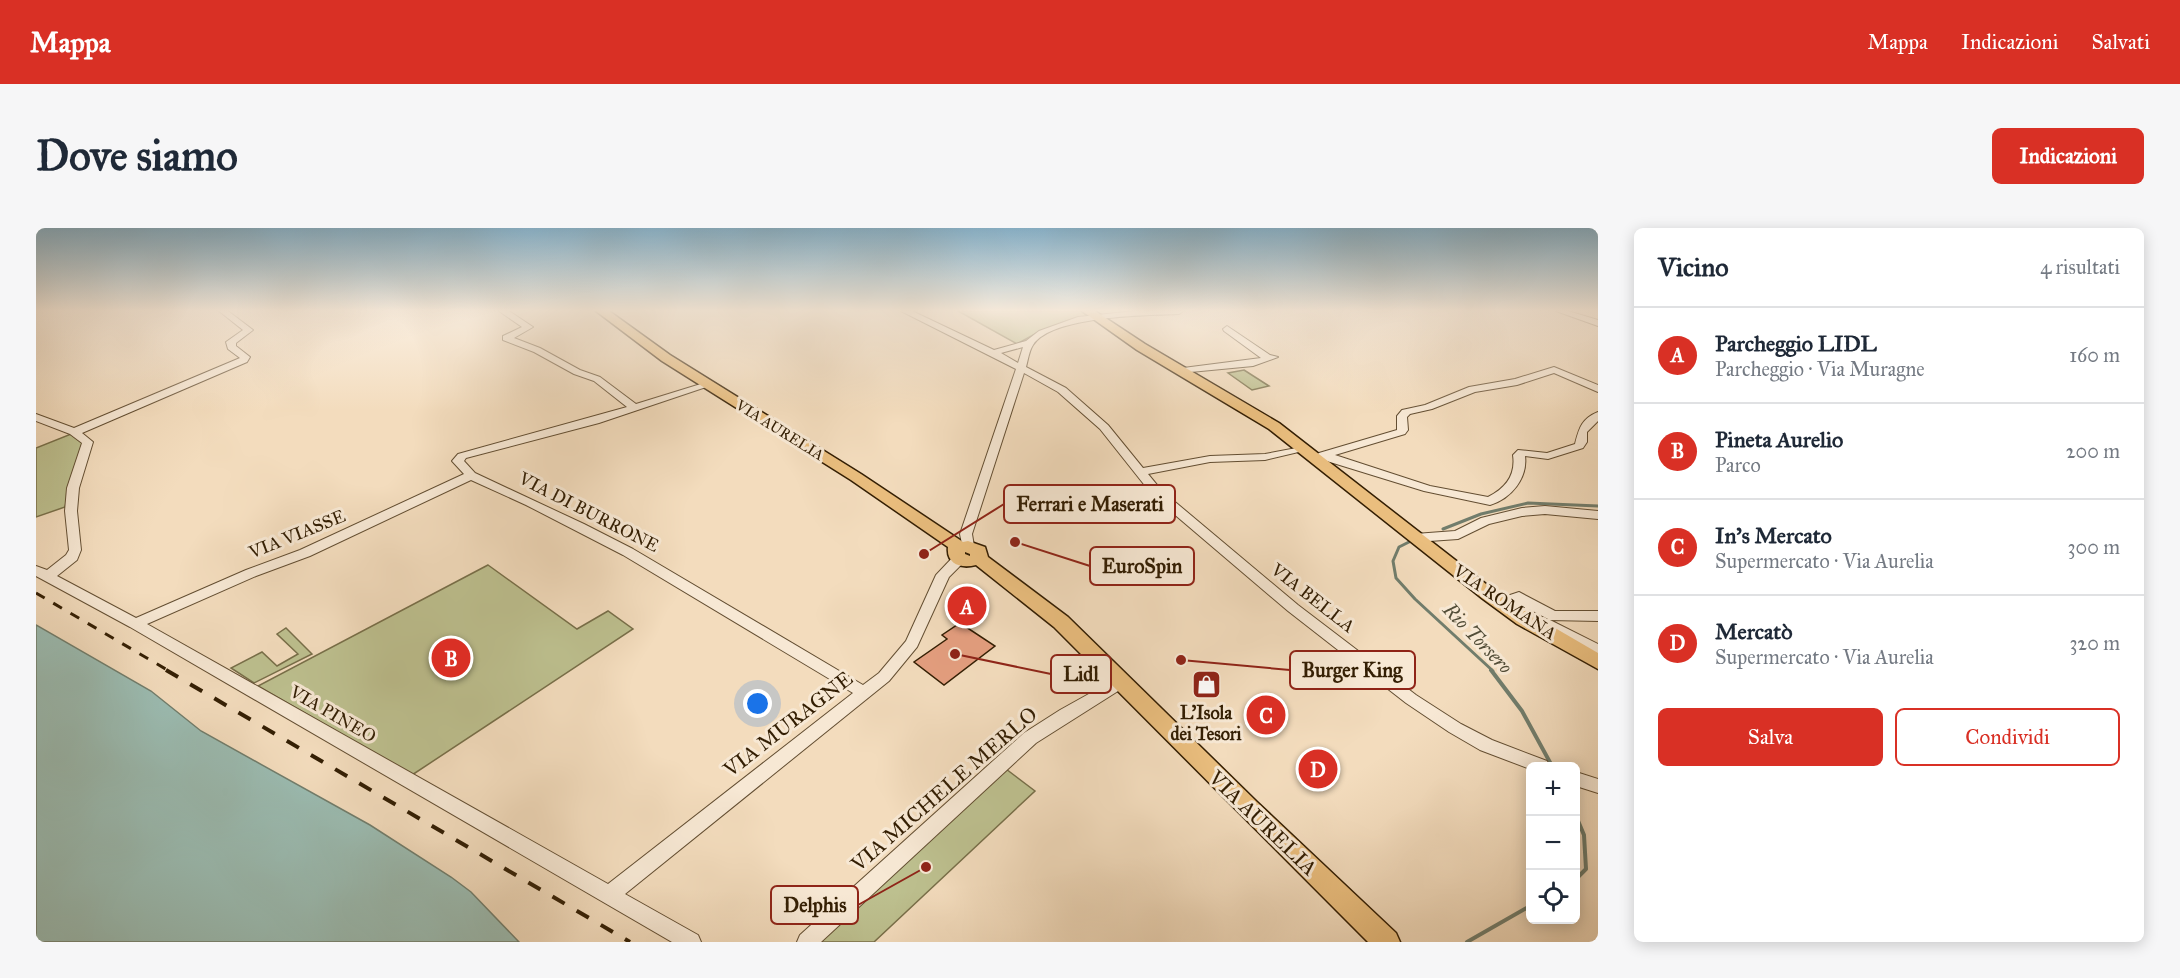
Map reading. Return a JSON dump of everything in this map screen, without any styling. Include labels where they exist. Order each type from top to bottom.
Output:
[{"type":"main road","name":"VIA AURELIA","points":[[648,344],[707,385],[856,477],[1060,622],[1387,942]]},
{"type":"main road","name":"VIA ROMANA","points":[[1140,344],[1265,420],[1313,453],[1415,538],[1498,601],[1598,662]]},
{"type":"street","points":[[74,432],[244,360],[245,357],[231,344]]},
{"type":"street","points":[[522,344],[577,372],[597,379],[633,407]]},
{"type":"street","name":"VIA BELLA","points":[[976,344],[1047,382],[1077,402],[1104,427],[1158,494],[1258,579],[1411,699],[1486,745],[1531,762]]},
{"type":"street","points":[[992,353],[1024,344]]},
{"type":"street","points":[[966,553],[966,534],[1029,344]]},
{"type":"street","points":[[1183,371],[1220,365],[1240,365],[1271,358],[1250,344]]},
{"type":"street","points":[[1140,472],[1210,459],[1313,453],[1401,432],[1403,430],[1402,416],[1406,412],[1428,408],[1473,389],[1517,382],[1554,370],[1598,389]]},
{"type":"street","points":[[471,475],[458,461],[460,457],[595,421],[707,385]]},
{"type":"street","points":[[1313,453],[1428,489],[1490,501],[1513,485],[1520,467],[1519,455],[1522,452],[1548,456],[1579,446],[1582,442],[1582,431],[1598,414]]},
{"type":"street","points":[[36,417],[74,432],[88,442],[73,488],[71,511],[75,550],[72,557],[42,573]]},
{"type":"street","name":"VIA VIASSE","points":[[135,624],[251,573],[305,554],[471,475]]},
{"type":"street","name":"VIA DI BURRONE","points":[[471,475],[541,505],[667,572],[864,693]]},
{"type":"street","points":[[1415,538],[1458,535],[1485,521],[1522,512],[1545,510],[1598,515]]},
{"type":"street","name":"VIA MURAGNE","points":[[609,895],[884,676],[902,658],[912,643],[943,575],[966,553]]},
{"type":"street","name":"VIA PINEO","points":[[42,573],[691,942]]},
{"type":"street","points":[[1598,616],[1561,618],[1548,614],[1519,597],[1509,600],[1535,618],[1598,650]]},
{"type":"street","name":"VIA MICHELE MERLO","points":[[807,942],[1030,738],[1121,682]]},
{"type":"street","points":[[1580,781],[1598,786]]},
{"type":"green space","points":[[1244,370],[1269,386],[1252,390],[1228,373]]},
{"type":"green space","points":[[71,434],[83,441],[65,507],[36,517],[36,448]]},
{"type":"green space","points":[[488,565],[577,629],[608,611],[633,629],[412,775],[258,686]]},
{"type":"green space","points":[[286,628],[312,654],[254,683],[231,668],[262,652],[277,666],[298,654],[277,634]]},
{"type":"green space","points":[[1006,769],[1035,791],[874,942],[813,942]]},
{"type":"water","points":[[36,625],[151,691],[201,731],[370,825],[451,877],[471,892],[519,942],[36,942]]},
{"type":"building","points":[[960,623],[995,646],[944,685],[914,662],[947,639],[942,635]]},
{"type":"waterway","name":"Rio Torsero","points":[[1443,529],[1481,514],[1528,503],[1598,506]]},
{"type":"waterway","name":"Rio Torsero","points":[[1411,541],[1399,547],[1393,561],[1396,578],[1415,599],[1493,671]]},
{"type":"waterway","name":"Rio Torsero","points":[[1491,670],[1522,711],[1550,762]]},
{"type":"waterway","name":"Rio Torsero","points":[[1580,826],[1584,835],[1586,869],[1580,875]]},
{"type":"waterway","name":"Rio Torsero","points":[[1467,942],[1526,908]]},
{"type":"railway","points":[[36,593],[169,671]]},
{"type":"railway","points":[[166,670],[630,942]]},
{"type":"place","name":"EuroSpin","points":[[1015,542]]},
{"type":"place","name":"Ferrari e Maserati","points":[[924,554]]},
{"type":"place","name":"Parcheggio LIDL","points":[[967,606]]},
{"type":"place","name":"Lidl","points":[[955,654]]},
{"type":"place","name":"Pineta Aurelio","points":[[451,658]]},
{"type":"place","name":"Burger King","points":[[1181,660]]},
{"type":"place","name":"L'Isola dei Tesori","points":[[1206,684]]},
{"type":"place","name":"In's Mercato","points":[[1266,715]]},
{"type":"place","name":"Mercatò","points":[[1318,769]]},
{"type":"place","name":"Delphis","points":[[926,867]]}]
